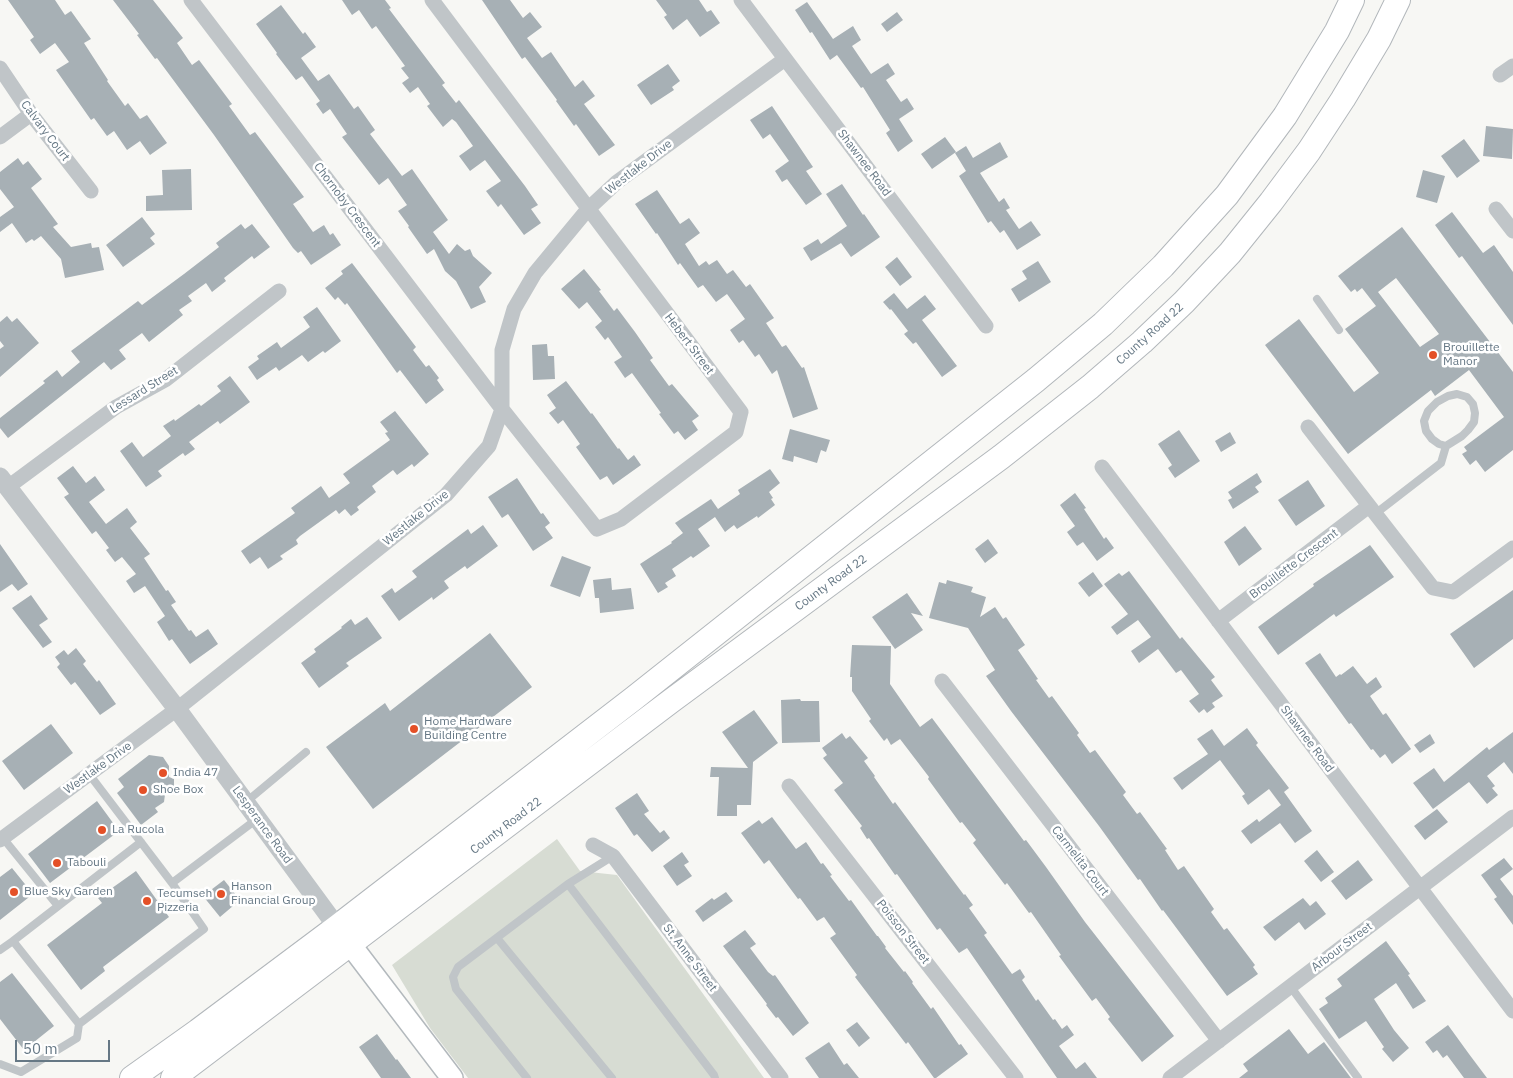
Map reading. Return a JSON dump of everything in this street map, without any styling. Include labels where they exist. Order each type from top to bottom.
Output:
[{"type":"main road","name":"County Road 22","points":[[173,1078],[343,936],[1103,324],[1163,266],[1228,195],[1285,116],[1337,31],[1352,0]]},
{"type":"main road","name":"County Road 22","points":[[132,1078],[198,1031],[343,936],[671,701],[1001,458],[1090,387],[1184,302],[1230,253],[1271,202],[1309,151],[1343,99],[1379,39],[1398,0]]},
{"type":"main road","name":"Lesperance Road","points":[[343,936],[452,1078]]},
{"type":"street","name":"Chornoby Crescent","points":[[192,0],[502,409]]},
{"type":"street","name":"Hebert Street","points":[[432,0],[741,412],[736,432],[621,519],[597,529],[502,409]]},
{"type":"street","name":"Shawnee Road","points":[[741,0],[986,326]]},
{"type":"street","name":"Westlake Drive","points":[[2,839],[177,709],[446,495],[489,446],[502,409],[502,350],[514,310],[535,272],[588,209],[616,182],[785,59]]},
{"type":"street","name":"Calvary Court","points":[[0,68],[31,114],[91,191]]},
{"type":"street","points":[[0,137],[31,114]]},
{"type":"street","points":[[1496,209],[1513,231]]},
{"type":"street","name":"Lessard Street","points":[[4,482],[116,407],[165,380],[279,291]]},
{"type":"street","points":[[1308,427],[1433,588],[1453,592],[1513,548]]},
{"type":"street","name":"Shawnee Road","points":[[1102,467],[1513,1011]]},
{"type":"street","name":"Lesperance Road","points":[[4,482],[177,709],[343,936]]},
{"type":"street","name":"Brouillette Crescent","points":[[1218,621],[1372,510]]},
{"type":"street","name":"Carmelita Court","points":[[942,681],[1219,1041]]},
{"type":"street","name":"Poisson Street","points":[[789,786],[1016,1078]]},
{"type":"street","name":"Arbour Street","points":[[1170,1078],[1513,816]]},
{"type":"street","name":"St. Anne Street","points":[[593,845],[613,856],[781,1078]]},
{"type":"lane","points":[[1317,299],[1339,330]]},
{"type":"lane","points":[[1372,510],[1441,463],[1446,446],[1462,436],[1474,422],[1473,404],[1467,397],[1457,394],[1437,402],[1428,412],[1424,421],[1426,431],[1432,439],[1446,446]]},
{"type":"lane","points":[[246,802],[306,752]]},
{"type":"lane","points":[[0,1064],[21,1072],[77,1038],[79,1024],[204,929],[172,883],[89,774]]},
{"type":"lane","points":[[172,883],[258,819]]},
{"type":"lane","points":[[2,839],[58,906]]},
{"type":"lane","points":[[0,950],[141,842]]},
{"type":"lane","points":[[527,1078],[456,989],[453,977],[458,967],[568,884],[613,856]]},
{"type":"lane","points":[[568,884],[703,1059],[715,1078]]},
{"type":"lane","points":[[497,938],[612,1078]]},
{"type":"lane","points":[[13,941],[79,1024]]},
{"type":"lane","points":[[1290,986],[1358,1078]]},
{"type":"shaded area","points":[[557,839],[580,871],[617,875],[764,1078],[468,1078],[430,1028],[392,965]]},
{"type":"building","points":[[8,0],[55,0],[65,15],[71,11],[91,39],[84,43],[125,106],[128,103],[140,119],[147,115],[167,143],[150,155],[140,141],[127,150],[114,131],[107,136],[94,118],[91,120],[56,70],[69,62],[55,43],[40,54],[30,40],[34,37]]},
{"type":"building","points":[[113,0],[153,0],[183,38],[177,43],[192,65],[199,60],[232,104],[229,106],[250,135],[255,132],[304,197],[293,204],[313,232],[324,225],[330,235],[333,233],[341,245],[311,265],[301,251],[298,253],[293,248],[214,135],[157,58],[155,59],[137,35],[139,34]]},
{"type":"building","points":[[342,0],[385,0],[391,8],[389,9],[445,83],[442,85],[456,103],[459,100],[525,186],[538,205],[531,209],[541,223],[524,235],[501,204],[498,207],[486,191],[501,181],[485,160],[470,171],[459,156],[473,146],[456,122],[452,119],[443,127],[427,106],[430,104],[418,87],[410,93],[402,83],[409,78],[401,68],[405,66],[376,26],[372,29],[359,10],[352,15]]},
{"type":"building","points":[[482,0],[510,0],[523,18],[530,12],[542,27],[527,38],[542,58],[551,52],[575,87],[583,80],[595,96],[584,104],[615,145],[599,156],[576,124],[574,126],[525,57],[522,59]]},
{"type":"building","points":[[656,0],[699,0],[707,12],[711,10],[720,23],[700,37],[687,19],[673,30],[664,17],[667,15]]},
{"type":"building","points":[[807,2],[833,39],[853,26],[861,40],[852,46],[871,74],[888,63],[895,74],[886,80],[901,102],[907,98],[914,109],[899,119],[913,141],[898,152],[886,133],[890,130],[863,87],[861,88],[837,55],[830,60],[795,10]]},
{"type":"building","points":[[281,5],[303,34],[305,32],[316,47],[301,58],[318,81],[329,74],[354,109],[358,106],[375,130],[370,134],[402,176],[412,169],[448,220],[433,232],[449,254],[457,244],[465,251],[470,249],[473,256],[492,273],[479,287],[486,302],[471,309],[456,281],[445,271],[434,249],[427,254],[408,227],[398,211],[407,205],[388,178],[379,185],[342,137],[347,134],[330,109],[323,114],[316,104],[320,101],[302,76],[296,80],[276,54],[256,24]]},
{"type":"building","points":[[897,12],[903,20],[887,32],[881,24]]},
{"type":"building","points":[[668,64],[680,81],[672,87],[674,90],[651,105],[637,85]]},
{"type":"building","points":[[772,106],[813,167],[806,171],[822,194],[806,205],[787,179],[782,182],[775,171],[789,161],[770,134],[763,139],[750,120]]},
{"type":"building","points":[[1486,126],[1513,129],[1512,159],[1483,156]]},
{"type":"building","points":[[945,137],[956,152],[932,169],[921,154]]},
{"type":"building","points":[[1464,139],[1480,161],[1457,178],[1441,156]]},
{"type":"building","points":[[1000,142],[1008,157],[980,173],[999,202],[1004,198],[1010,208],[1006,210],[1019,229],[1031,221],[1041,235],[1017,250],[1004,230],[1000,233],[991,221],[988,223],[959,176],[966,171],[955,153],[966,146],[973,158]]},
{"type":"building","points":[[18,158],[23,165],[28,161],[42,179],[31,188],[58,224],[53,227],[71,247],[91,243],[92,248],[99,247],[104,270],[65,278],[61,259],[41,236],[34,241],[32,239],[26,243],[12,223],[0,232],[0,217],[14,207],[0,189],[0,172]]},
{"type":"building","points":[[191,169],[192,210],[146,211],[146,196],[163,195],[162,170]]},
{"type":"building","points":[[1423,170],[1445,176],[1437,203],[1416,197]]},
{"type":"building","points":[[842,184],[880,237],[851,257],[841,243],[811,261],[803,248],[818,239],[821,244],[847,226],[826,194]]},
{"type":"building","points":[[657,190],[680,224],[689,218],[700,233],[685,244],[699,266],[706,261],[709,265],[717,260],[727,274],[733,270],[746,287],[750,284],[774,318],[766,323],[782,347],[786,345],[802,368],[804,367],[818,409],[793,418],[777,370],[772,374],[759,354],[755,357],[743,340],[739,343],[730,330],[745,319],[727,294],[716,302],[703,285],[698,288],[680,263],[678,265],[635,204]]},
{"type":"building","points":[[1452,212],[1483,253],[1494,245],[1513,272],[1513,325],[1462,256],[1459,258],[1435,225]]},
{"type":"building","points":[[142,217],[155,234],[150,238],[155,244],[123,267],[106,245]]},
{"type":"building","points":[[241,224],[245,229],[252,224],[270,247],[254,259],[252,256],[224,278],[226,281],[212,292],[206,283],[188,296],[192,301],[179,310],[183,315],[149,342],[142,333],[119,350],[126,359],[111,370],[104,362],[8,438],[0,428],[0,418],[45,383],[43,381],[57,370],[62,377],[80,362],[71,351],[138,301],[142,305],[184,274],[219,247],[216,243]]},
{"type":"building","name":"Brouillette Manor","points":[[1402,227],[1513,372],[1513,450],[1485,472],[1476,460],[1470,465],[1462,454],[1467,451],[1464,447],[1504,417],[1469,370],[1435,396],[1431,390],[1348,454],[1265,345],[1299,319],[1354,392],[1379,373],[1345,329],[1376,306],[1362,288],[1357,292],[1355,289],[1351,292],[1338,276]],"holes":[[[1396,278],[1439,334],[1420,347],[1378,292]]]},
{"type":"building","points":[[897,257],[912,277],[900,286],[885,267]]},
{"type":"building","points":[[1038,261],[1051,282],[1019,302],[1011,289],[1027,279],[1022,271]]},
{"type":"building","points":[[352,263],[416,347],[413,350],[426,367],[429,365],[439,378],[437,380],[444,390],[426,404],[400,370],[397,373],[347,303],[345,305],[338,297],[335,300],[325,288],[343,274],[341,271]]},
{"type":"building","points":[[584,269],[601,290],[599,291],[614,311],[617,308],[635,332],[653,358],[650,360],[669,386],[672,384],[699,416],[692,421],[698,430],[685,440],[678,431],[674,434],[632,373],[625,378],[614,362],[622,357],[608,337],[605,340],[595,327],[602,321],[587,302],[579,309],[561,289]]},
{"type":"building","points":[[894,293],[907,309],[925,295],[936,309],[922,320],[957,366],[942,377],[916,342],[913,344],[904,334],[908,331],[883,302]]},
{"type":"building","points":[[317,307],[341,341],[325,353],[323,351],[308,362],[302,355],[279,371],[276,367],[257,380],[248,367],[259,359],[257,356],[277,342],[281,348],[310,327],[303,317]]},
{"type":"building","points":[[7,316],[12,322],[17,318],[39,343],[0,377],[0,349],[4,346],[0,341],[0,322]]},
{"type":"building","points":[[547,344],[548,356],[554,356],[555,379],[533,380],[532,345]]},
{"type":"building","points":[[230,376],[250,402],[220,424],[218,421],[189,442],[195,449],[185,456],[183,453],[158,471],[162,476],[146,487],[120,451],[132,442],[143,457],[171,436],[163,426],[174,419],[175,421],[199,404],[201,406],[221,391],[217,386]]},
{"type":"building","points":[[566,381],[618,449],[628,460],[634,455],[641,465],[613,485],[607,476],[600,480],[576,447],[580,444],[563,420],[558,424],[549,413],[556,408],[547,395]]},
{"type":"building","points":[[395,411],[429,454],[414,467],[412,464],[397,475],[393,470],[372,486],[376,492],[357,507],[359,510],[351,516],[345,509],[339,514],[336,510],[300,536],[296,540],[298,544],[280,556],[283,559],[268,569],[260,557],[250,564],[241,551],[295,513],[291,508],[321,486],[329,498],[350,483],[343,474],[390,440],[385,433],[388,432],[380,422]]},
{"type":"building","points":[[790,429],[830,440],[826,452],[821,450],[817,463],[794,456],[793,462],[782,459]]},
{"type":"building","points":[[1179,430],[1200,461],[1175,478],[1168,468],[1172,465],[1158,444]]},
{"type":"building","points":[[1230,432],[1236,443],[1221,452],[1215,441]]},
{"type":"building","points":[[73,466],[86,483],[95,476],[105,490],[89,502],[106,524],[127,508],[137,522],[130,528],[150,554],[144,558],[166,591],[168,590],[176,602],[171,605],[189,631],[191,630],[196,637],[208,629],[218,644],[190,664],[172,639],[169,641],[157,622],[165,616],[145,586],[134,593],[126,581],[136,574],[122,557],[115,562],[106,550],[109,548],[96,531],[92,534],[64,497],[69,494],[57,478]]},
{"type":"building","points":[[770,469],[780,483],[769,492],[775,505],[758,518],[757,516],[737,529],[734,525],[725,532],[715,517],[698,529],[710,546],[672,569],[676,576],[665,583],[668,587],[658,593],[640,564],[672,543],[683,533],[675,523],[711,499],[718,509],[740,494],[738,490]]},
{"type":"building","points":[[1257,473],[1262,482],[1255,487],[1259,492],[1233,509],[1228,500],[1232,498],[1228,492]]},
{"type":"building","points":[[517,478],[541,514],[543,513],[550,523],[545,527],[553,538],[533,551],[508,514],[502,518],[488,497]]},
{"type":"building","points":[[1308,480],[1325,506],[1296,526],[1278,500]]},
{"type":"building","points":[[1075,493],[1104,539],[1106,537],[1114,548],[1097,561],[1083,542],[1077,546],[1067,532],[1075,526],[1060,505]]},
{"type":"building","points":[[483,525],[498,546],[467,569],[465,566],[444,581],[449,588],[433,600],[432,597],[399,621],[381,596],[392,588],[395,593],[417,577],[412,571],[468,529],[471,534]]},
{"type":"building","points":[[1245,526],[1262,549],[1239,566],[1224,542]]},
{"type":"building","points":[[988,539],[998,553],[985,563],[975,549]]},
{"type":"building","points":[[0,544],[28,584],[18,591],[12,584],[0,592]]},
{"type":"building","points":[[1370,545],[1394,577],[1336,617],[1334,614],[1278,655],[1258,627],[1314,586],[1313,584]]},
{"type":"building","points":[[562,556],[591,567],[580,597],[550,586]]},
{"type":"building","points":[[1129,571],[1180,639],[1182,637],[1215,677],[1211,680],[1223,696],[1212,703],[1215,707],[1207,713],[1204,709],[1199,713],[1189,701],[1199,694],[1181,670],[1176,673],[1158,649],[1139,663],[1131,651],[1151,637],[1138,620],[1117,635],[1111,627],[1128,614],[1104,584],[1119,573],[1122,576]]},
{"type":"building","points":[[1093,572],[1103,586],[1089,597],[1078,583]]},
{"type":"building","points":[[611,578],[612,590],[631,588],[634,609],[600,613],[599,598],[595,598],[593,580]]},
{"type":"building","points":[[947,580],[973,587],[971,592],[986,597],[980,617],[995,607],[1003,619],[1006,617],[1025,645],[1018,650],[1038,679],[1036,680],[1049,698],[1052,696],[1079,733],[1077,735],[1090,753],[1095,750],[1126,792],[1123,795],[1137,814],[1140,812],[1167,849],[1165,850],[1178,870],[1184,866],[1214,909],[1211,912],[1224,930],[1227,928],[1255,965],[1253,967],[1258,974],[1227,996],[986,676],[995,670],[968,628],[929,618],[939,582],[946,584]]},
{"type":"building","points":[[1513,590],[1513,639],[1474,668],[1450,634]]},
{"type":"building","points":[[907,593],[923,616],[911,613],[923,630],[895,649],[872,617]]},
{"type":"building","points":[[31,595],[48,619],[39,625],[52,642],[43,648],[12,608]]},
{"type":"building","points":[[367,617],[382,638],[346,663],[349,666],[319,688],[301,663],[316,652],[314,649],[351,619],[355,625]]},
{"type":"building","name":"Home Hardware Building Centre","points":[[490,633],[532,687],[373,809],[326,747],[385,703],[390,711]]},
{"type":"building","points":[[852,645],[891,646],[890,684],[920,727],[932,718],[1024,841],[1026,840],[1085,922],[1174,1036],[1142,1062],[1108,1019],[1110,1017],[1096,998],[1092,1001],[1059,956],[1061,955],[1031,912],[1029,913],[1007,883],[1005,885],[973,843],[976,840],[962,822],[960,823],[928,779],[929,777],[900,739],[891,745],[887,738],[884,741],[869,721],[871,719],[852,691],[852,677],[850,677]]},
{"type":"building","points":[[76,648],[86,661],[83,664],[97,682],[99,680],[116,704],[100,715],[75,682],[71,685],[57,667],[60,664],[55,657],[64,650],[68,655]]},
{"type":"building","points":[[1320,653],[1336,677],[1353,666],[1367,684],[1376,677],[1382,687],[1370,696],[1383,715],[1386,713],[1411,749],[1392,764],[1385,754],[1380,758],[1373,749],[1371,750],[1351,723],[1349,724],[1305,663]]},
{"type":"building","points":[[800,699],[801,701],[819,701],[820,742],[782,743],[781,700]]},
{"type":"building","points":[[754,710],[778,743],[753,762],[751,805],[737,805],[737,816],[717,816],[719,777],[710,777],[711,767],[748,768],[722,732]]},
{"type":"building","points":[[51,724],[73,753],[24,790],[2,761]]},
{"type":"building","points":[[1247,728],[1258,743],[1256,745],[1289,788],[1284,792],[1312,831],[1295,843],[1280,823],[1251,844],[1241,831],[1257,819],[1259,822],[1281,805],[1269,789],[1248,805],[1242,796],[1245,794],[1220,760],[1182,790],[1173,778],[1208,754],[1197,739],[1212,729],[1224,746]]},
{"type":"building","points":[[1513,732],[1513,774],[1504,762],[1487,776],[1495,786],[1492,788],[1498,795],[1487,804],[1469,782],[1433,809],[1413,783],[1434,768],[1444,782],[1487,747],[1489,750]]},
{"type":"building","points":[[842,733],[846,739],[850,736],[868,758],[864,761],[893,804],[895,802],[973,905],[969,908],[987,933],[984,935],[1012,974],[1020,969],[1025,977],[1022,980],[1036,1001],[1038,999],[1062,1029],[1067,1025],[1074,1035],[1059,1046],[1076,1069],[1085,1062],[1097,1078],[1057,1078],[967,948],[959,953],[940,928],[937,930],[897,874],[895,875],[869,838],[867,839],[860,828],[862,826],[834,790],[843,783],[823,758],[827,755],[822,748]]},
{"type":"building","points":[[1430,734],[1435,743],[1420,753],[1414,745]]},
{"type":"building","name":"Shoe Box","points":[[149,755],[163,757],[169,766],[169,777],[174,779],[174,787],[166,787],[164,802],[155,808],[158,812],[141,825],[117,793],[124,787],[118,779]]},
{"type":"building","points":[[637,793],[649,811],[644,814],[660,833],[664,830],[670,838],[652,852],[637,834],[634,836],[615,808]]},
{"type":"building","points":[[97,801],[119,831],[50,883],[28,854]]},
{"type":"building","points":[[1437,809],[1448,822],[1425,840],[1414,826]]},
{"type":"building","points":[[772,817],[796,849],[806,842],[821,864],[823,863],[832,875],[830,876],[849,901],[851,900],[878,936],[885,948],[905,971],[931,1009],[933,1007],[959,1045],[961,1044],[968,1054],[936,1078],[934,1078],[908,1042],[906,1044],[855,977],[857,975],[830,938],[836,934],[824,917],[817,921],[769,860],[764,864],[741,833],[759,820],[762,824]]},
{"type":"building","points":[[1317,850],[1334,872],[1321,882],[1304,861]]},
{"type":"building","points":[[682,852],[689,862],[684,865],[692,876],[677,886],[663,866]]},
{"type":"building","points":[[1504,858],[1513,869],[1500,879],[1513,896],[1513,925],[1494,899],[1497,897],[1481,875]]},
{"type":"building","points":[[1358,860],[1373,880],[1346,900],[1331,881]]},
{"type":"building","points":[[12,868],[33,894],[0,920],[0,877]]},
{"type":"building","points":[[136,871],[169,917],[103,967],[105,971],[81,990],[47,945],[102,903],[98,898]]},
{"type":"building","points":[[224,880],[240,900],[220,917],[203,896]]},
{"type":"building","points":[[726,892],[733,901],[703,922],[695,911],[712,898],[714,900]]},
{"type":"building","points":[[1303,898],[1310,906],[1316,901],[1326,914],[1305,930],[1299,922],[1275,941],[1263,927]]},
{"type":"building","points":[[745,930],[756,944],[750,948],[768,972],[773,976],[775,975],[809,1023],[793,1036],[778,1017],[776,1018],[723,946]]},
{"type":"building","points":[[1386,941],[1410,974],[1408,975],[1426,1001],[1413,1009],[1396,983],[1374,999],[1394,1030],[1409,1048],[1393,1062],[1382,1049],[1384,1047],[1366,1021],[1339,1039],[1319,1009],[1328,1003],[1325,998],[1342,986],[1337,979]]},
{"type":"building","points":[[12,973],[54,1026],[24,1050],[0,1019],[0,982]]},
{"type":"building","points":[[857,1022],[870,1038],[859,1047],[846,1030]]},
{"type":"building","points":[[1448,1025],[1487,1078],[1464,1078],[1447,1055],[1443,1058],[1437,1050],[1433,1053],[1425,1042]]},
{"type":"building","points":[[1289,1029],[1308,1054],[1324,1042],[1351,1078],[1239,1078],[1248,1071],[1243,1064]]},
{"type":"building","points":[[377,1034],[411,1078],[381,1078],[359,1047]]},
{"type":"building","points":[[829,1042],[844,1065],[847,1063],[859,1078],[819,1078],[805,1058]]},
{"type":"place","name":"Brouillette Manor","points":[[1433,355]]},
{"type":"place","name":"Home Hardware Building Centre","points":[[414,729]]},
{"type":"place","name":"India 47","points":[[163,773]]},
{"type":"place","name":"Shoe Box","points":[[143,790]]},
{"type":"place","name":"La Rucola","points":[[102,830]]},
{"type":"place","name":"Tabouli","points":[[57,863]]},
{"type":"place","name":"Blue Sky Garden","points":[[14,892]]},
{"type":"place","name":"Hanson Financial Group","points":[[221,894]]},
{"type":"place","name":"Tecumseh Pizzeria","points":[[147,901]]}]
